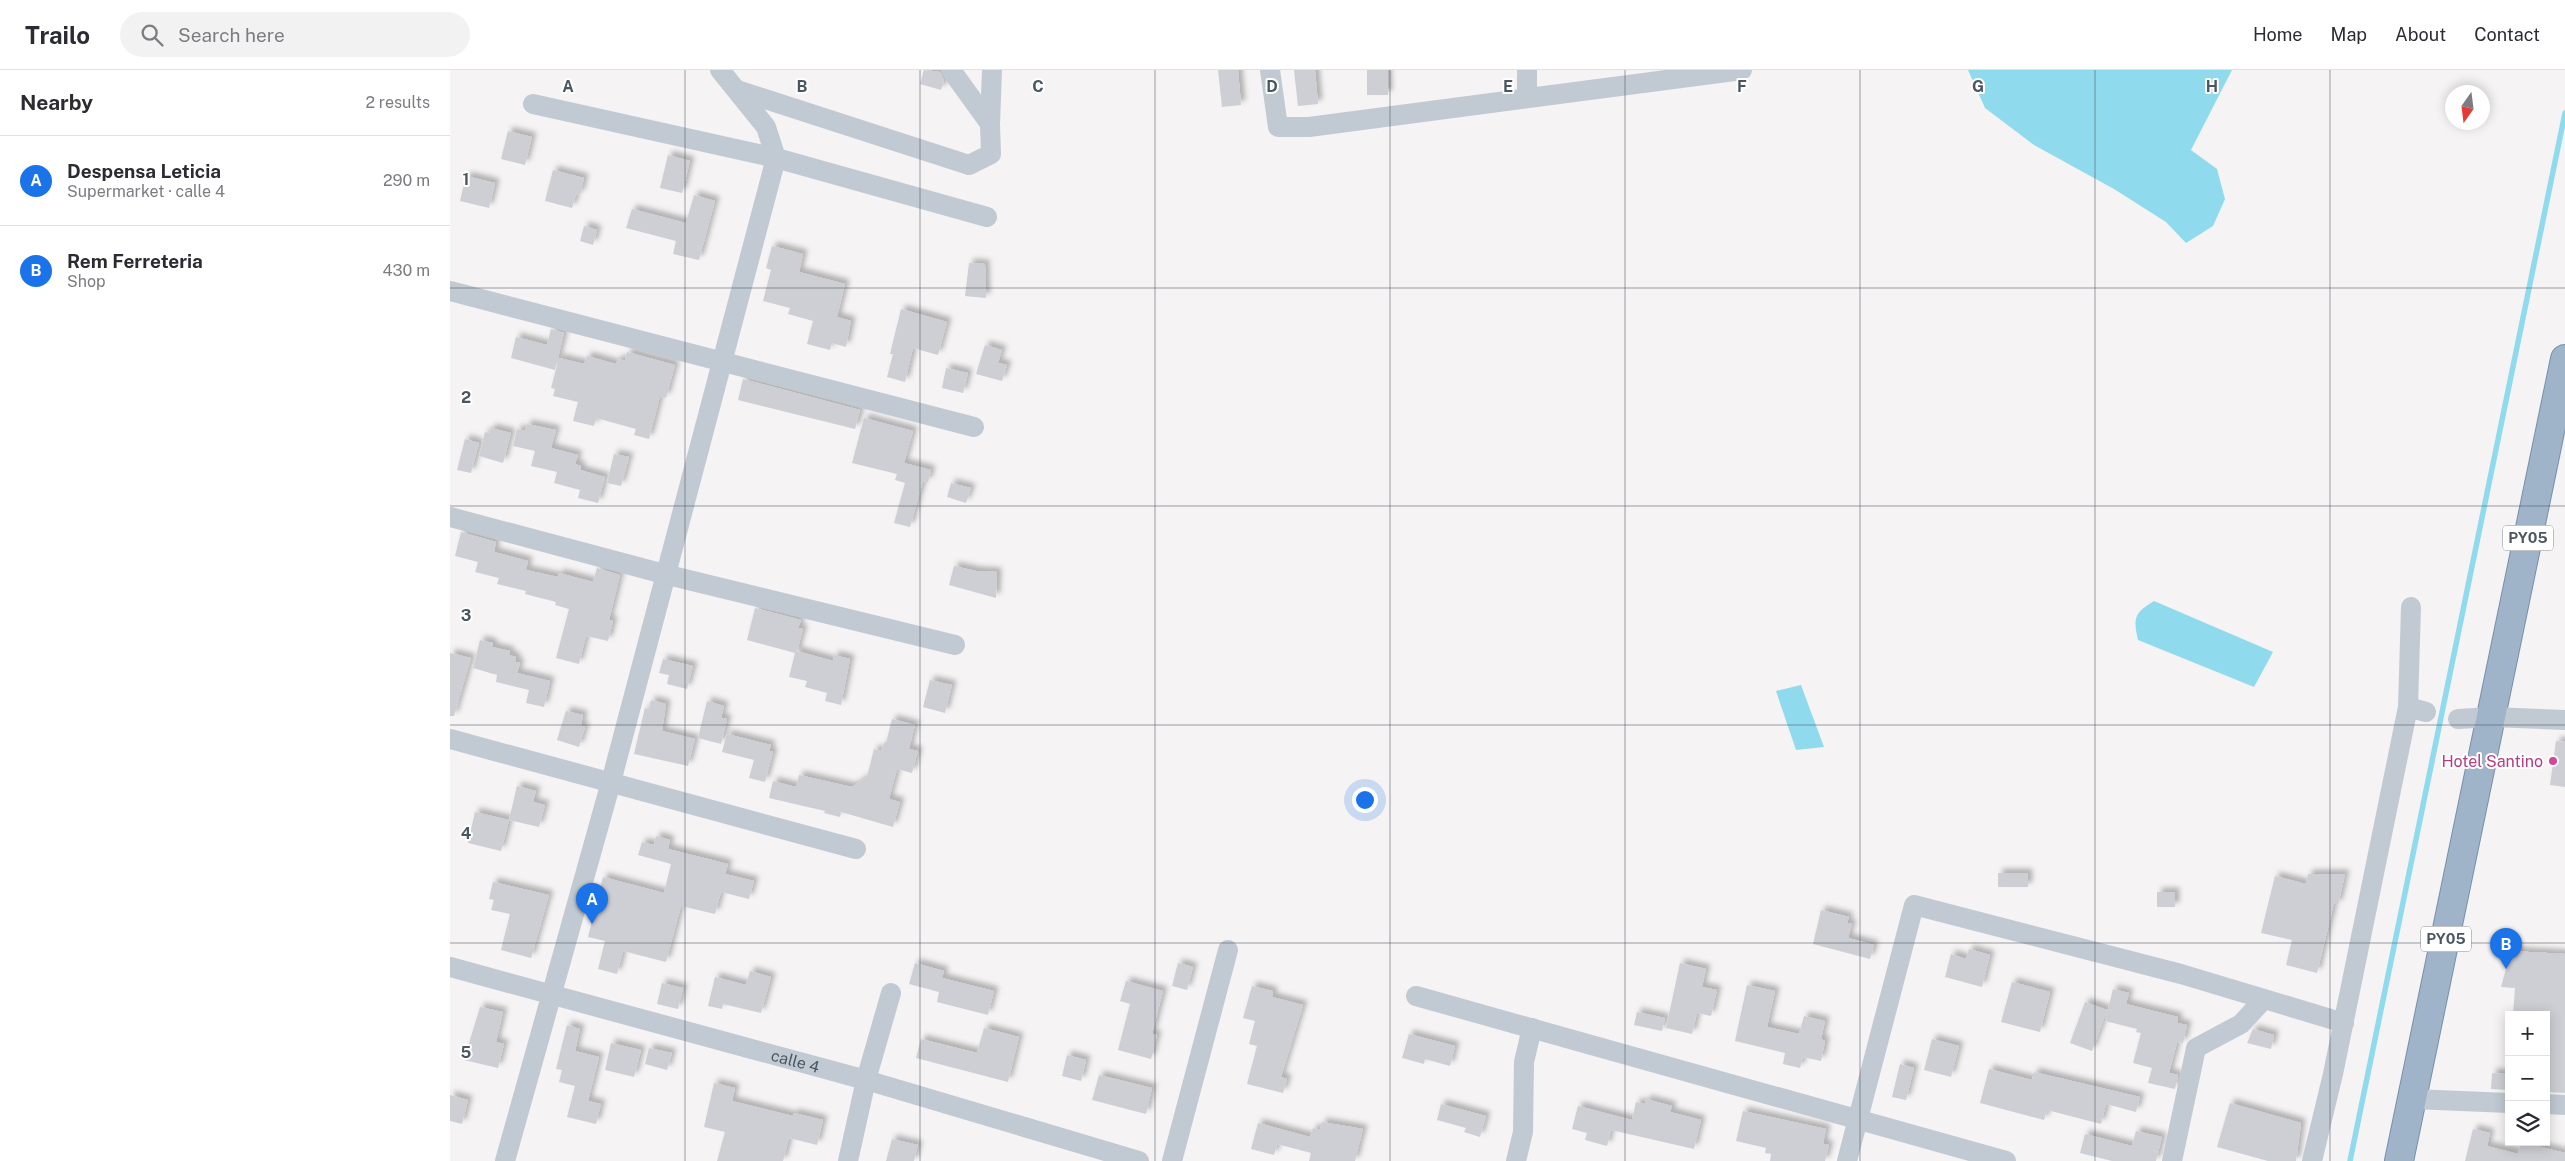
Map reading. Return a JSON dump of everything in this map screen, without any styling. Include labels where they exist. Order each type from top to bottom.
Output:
[{"type":"highway","name":"PY05","points":[[2399,1161],[2492,717],[2560,405],[2565,359]]},
{"type":"street","points":[[505,1161],[610,782],[776,158],[766,127],[720,70]]},
{"type":"street","points":[[951,70],[990,124]]},
{"type":"street","points":[[737,90],[968,165],[991,154],[992,70]]},
{"type":"street","points":[[1270,70],[1278,126],[1309,127],[1742,70]]},
{"type":"street","points":[[1527,70],[1528,98]]},
{"type":"street","points":[[533,104],[776,158],[988,216]]},
{"type":"street","points":[[450,292],[974,427]]},
{"type":"street","points":[[450,517],[664,574],[955,645]]},
{"type":"street","points":[[2312,1161],[2417,709],[2411,607]]},
{"type":"street","points":[[2458,720],[2492,717],[2565,720]]},
{"type":"street","points":[[450,739],[856,849]]},
{"type":"street","points":[[1847,1161],[1914,905],[2181,974],[2344,1023]]},
{"type":"street","points":[[1172,1161],[1228,950]]},
{"type":"street","name":"calle 4","points":[[450,967],[866,1080],[1139,1161]]},
{"type":"street","points":[[848,1161],[866,1080],[892,993]]},
{"type":"street","points":[[1416,996],[1857,1121],[2006,1161]]},
{"type":"street","points":[[2172,1161],[2196,1048],[2241,1024],[2264,999]]},
{"type":"street","points":[[1516,1161],[1523,1132],[1524,1062],[1532,1028]]},
{"type":"street","points":[[2413,1099],[2505,1103]]},
{"type":"street","points":[[2550,1104],[2565,1105]]},
{"type":"water","points":[[1968,70],[2232,70],[2191,150],[2217,169],[2225,199],[2213,226],[2186,243],[2166,222],[2114,189],[2034,145],[1985,108]]},
{"type":"water","points":[[2154,601],[2273,652],[2254,687],[2138,640],[2137,617],[2142,609]]},
{"type":"water","points":[[1801,685],[1824,747],[1796,750],[1776,691]]},
{"type":"building","points":[[924,70],[940,72],[944,80],[941,90],[920,84]]},
{"type":"building","points":[[1218,70],[1238,70],[1241,105],[1222,107]]},
{"type":"building","points":[[1294,70],[1315,70],[1318,104],[1298,106]]},
{"type":"building","points":[[1367,70],[1387,70],[1388,95],[1367,95]]},
{"type":"building","points":[[508,131],[532,137],[525,165],[501,159]]},
{"type":"building","points":[[668,155],[690,161],[682,193],[660,188]]},
{"type":"building","points":[[553,170],[584,178],[580,195],[576,194],[572,208],[545,201]]},
{"type":"building","points":[[466,176],[495,183],[489,208],[460,201]]},
{"type":"building","points":[[694,195],[715,201],[699,260],[673,254],[676,241],[626,228],[632,209],[686,223]]},
{"type":"building","points":[[584,226],[597,230],[593,245],[580,241]]},
{"type":"building","points":[[772,246],[803,254],[799,272],[845,284],[837,317],[851,321],[846,347],[832,343],[830,350],[807,344],[813,321],[788,314],[790,308],[763,301],[771,270],[766,268]]},
{"type":"building","points":[[969,263],[985,264],[986,298],[965,296]]},
{"type":"building","points":[[901,309],[947,322],[938,355],[913,348],[905,382],[887,377],[893,354],[890,354]]},
{"type":"building","points":[[551,329],[564,333],[555,370],[511,358],[516,337],[547,345]]},
{"type":"building","points":[[985,345],[1002,350],[998,363],[1007,365],[1002,381],[976,374]]},
{"type":"building","points":[[627,352],[675,365],[666,398],[660,396],[649,439],[634,435],[636,429],[596,418],[594,426],[573,421],[578,402],[553,396],[555,389],[551,388],[559,358],[584,364],[587,356],[616,364],[618,359],[625,361]]},
{"type":"building","points":[[946,368],[968,373],[963,393],[942,388]]},
{"type":"building","points":[[743,379],[860,410],[855,429],[738,400]]},
{"type":"building","points":[[864,418],[913,431],[904,463],[931,470],[928,482],[923,481],[910,527],[894,523],[905,483],[895,480],[897,474],[852,463]]},
{"type":"building","points":[[527,424],[556,430],[551,448],[578,455],[575,464],[581,466],[580,470],[605,477],[598,503],[578,498],[580,490],[554,483],[557,472],[531,466],[535,451],[513,446],[517,429],[525,431]]},
{"type":"building","points":[[491,428],[511,433],[503,463],[479,456],[485,432],[489,433]]},
{"type":"building","points":[[465,439],[479,443],[471,473],[457,470]]},
{"type":"building","points":[[614,454],[629,457],[621,486],[607,483]]},
{"type":"building","points":[[951,483],[971,488],[966,503],[947,497]]},
{"type":"building","points":[[461,532],[496,542],[494,552],[528,561],[526,570],[558,577],[559,573],[593,582],[597,568],[620,575],[609,620],[613,621],[608,641],[586,636],[579,664],[556,658],[569,609],[555,605],[556,602],[525,594],[526,591],[497,584],[499,578],[475,572],[478,562],[455,556]]},
{"type":"building","points":[[954,566],[976,571],[997,572],[996,598],[949,585]]},
{"type":"building","points":[[755,608],[801,620],[798,628],[803,629],[797,651],[833,661],[834,655],[850,659],[841,705],[825,701],[827,693],[805,687],[807,681],[789,677],[795,653],[747,640]]},
{"type":"building","points":[[480,640],[493,643],[492,647],[510,651],[509,655],[516,657],[515,662],[520,663],[517,673],[550,681],[544,707],[526,703],[529,690],[496,682],[497,675],[473,668]]},
{"type":"building","points":[[450,653],[471,658],[454,716],[450,716]]},
{"type":"building","points":[[663,659],[693,666],[687,689],[667,684],[669,675],[659,673]]},
{"type":"building","points":[[930,680],[952,685],[945,713],[923,707]]},
{"type":"building","points":[[651,700],[666,704],[662,731],[695,739],[688,766],[634,754],[645,708],[649,709]]},
{"type":"building","points":[[707,701],[724,706],[721,718],[727,719],[721,744],[698,738]]},
{"type":"building","points":[[566,711],[583,715],[581,726],[585,727],[579,747],[557,740]]},
{"type":"building","points":[[892,719],[915,725],[909,749],[918,751],[912,773],[897,769],[889,799],[900,802],[893,827],[841,812],[840,817],[824,813],[825,811],[769,798],[773,781],[796,787],[799,775],[852,787],[867,777],[874,749],[881,751],[884,743],[886,743]]},
{"type":"building","points":[[727,734],[771,745],[769,751],[773,752],[765,782],[749,778],[754,760],[722,752]]},
{"type":"building","points":[[2556,741],[2565,742],[2565,787],[2550,785]]},
{"type":"building","points":[[517,786],[536,791],[533,802],[545,805],[539,827],[509,820]]},
{"type":"building","points":[[475,812],[509,820],[501,851],[468,843]]},
{"type":"building","points":[[656,836],[670,840],[668,849],[728,864],[725,874],[754,881],[749,899],[721,892],[715,914],[681,906],[666,962],[623,951],[617,974],[598,969],[605,941],[588,937],[603,877],[664,893],[671,864],[638,855],[642,842],[654,845]]},
{"type":"building","points":[[1998,873],[2028,873],[2028,887],[1998,887]]},
{"type":"building","points":[[2308,874],[2345,874],[2338,905],[2334,903],[2317,973],[2286,965],[2292,940],[2261,933],[2275,876],[2306,884]]},
{"type":"building","points":[[493,882],[549,895],[531,958],[501,950],[510,914],[491,910],[494,900],[489,899]]},
{"type":"building","points":[[2157,892],[2175,892],[2175,907],[2157,907]]},
{"type":"building","points":[[1821,910],[1849,917],[1847,923],[1852,924],[1848,938],[1874,945],[1870,959],[1813,944]]},
{"type":"building","points":[[1969,949],[1990,955],[1982,987],[1945,977],[1951,954],[1966,959]]},
{"type":"building","points":[[2511,951],[2565,954],[2565,1093],[2550,1092],[2550,1011],[2513,1011],[2515,988],[2501,987]]},
{"type":"building","points":[[915,963],[944,971],[942,978],[994,991],[988,1015],[937,1002],[939,992],[909,984]]},
{"type":"building","points":[[1178,963],[1193,967],[1187,990],[1172,986]]},
{"type":"building","points":[[1680,963],[1706,969],[1702,987],[1717,990],[1711,1016],[1697,1013],[1692,1034],[1666,1028]]},
{"type":"building","points":[[750,971],[771,977],[761,1013],[723,1004],[722,1009],[708,1006],[715,977],[746,985]]},
{"type":"building","points":[[1126,981],[1163,991],[1152,1034],[1157,1035],[1151,1059],[1118,1050],[1130,1004],[1120,1001]]},
{"type":"building","points":[[2012,982],[2050,992],[2040,1032],[2001,1022]]},
{"type":"building","points":[[662,983],[683,988],[678,1009],[657,1004]]},
{"type":"building","points":[[1747,985],[1775,991],[1767,1027],[1799,1034],[1804,1016],[1825,1021],[1821,1039],[1825,1041],[1821,1061],[1803,1057],[1800,1068],[1783,1064],[1785,1053],[1735,1041]]},
{"type":"building","points":[[1252,986],[1273,991],[1272,997],[1303,1005],[1281,1077],[1287,1079],[1283,1093],[1247,1084],[1257,1046],[1249,1044],[1255,1021],[1243,1018]]},
{"type":"building","points":[[2113,989],[2129,993],[2126,1004],[2178,1017],[2177,1023],[2187,1025],[2183,1043],[2177,1042],[2169,1073],[2178,1075],[2175,1089],[2148,1083],[2152,1068],[2133,1063],[2141,1033],[2136,1032],[2137,1029],[2105,1021]]},
{"type":"building","points":[[2085,1002],[2107,1010],[2092,1051],[2070,1043]]},
{"type":"building","points":[[480,1007],[503,1012],[496,1042],[504,1044],[498,1068],[464,1060]]},
{"type":"building","points":[[1637,1012],[1665,1018],[1662,1031],[1634,1025]]},
{"type":"building","points":[[567,1025],[580,1029],[575,1051],[599,1057],[588,1101],[601,1104],[596,1124],[567,1117],[575,1086],[559,1082],[562,1070],[556,1069]]},
{"type":"building","points":[[984,1028],[1019,1037],[1008,1082],[916,1058],[921,1039],[977,1053]]},
{"type":"building","points":[[2253,1029],[2274,1035],[2271,1049],[2247,1043]]},
{"type":"building","points":[[1409,1034],[1455,1046],[1450,1066],[1425,1059],[1424,1064],[1402,1058]]},
{"type":"building","points":[[1932,1039],[1959,1046],[1951,1077],[1924,1070]]},
{"type":"building","points":[[611,1043],[641,1050],[634,1077],[605,1070]]},
{"type":"building","points":[[649,1048],[672,1053],[667,1070],[645,1064]]},
{"type":"building","points":[[1067,1055],[1086,1060],[1081,1081],[1062,1076]]},
{"type":"building","points":[[1900,1064],[1914,1068],[1906,1100],[1892,1097]]},
{"type":"building","points":[[1989,1069],[2032,1080],[2034,1072],[2140,1097],[2136,1112],[2106,1104],[2101,1124],[2047,1110],[2044,1120],[1980,1103]]},
{"type":"building","points":[[2492,1073],[2505,1074],[2505,1090],[2491,1089]]},
{"type":"building","points":[[1099,1075],[1152,1088],[1146,1114],[1092,1100]]},
{"type":"building","points":[[714,1083],[735,1088],[732,1101],[793,1116],[794,1113],[823,1120],[817,1145],[789,1138],[783,1161],[717,1161],[725,1132],[704,1127]]},
{"type":"building","points":[[450,1095],[468,1100],[462,1124],[450,1121]]},
{"type":"building","points":[[1646,1099],[1672,1106],[1670,1112],[1701,1120],[1694,1149],[1611,1130],[1607,1146],[1585,1140],[1587,1133],[1572,1129],[1578,1106],[1632,1120],[1636,1102],[1645,1104]]},
{"type":"building","points":[[2230,1103],[2301,1123],[2296,1161],[2268,1161],[2217,1147]]},
{"type":"building","points":[[1441,1104],[1486,1116],[1480,1137],[1464,1132],[1466,1128],[1437,1120]]},
{"type":"building","points":[[1743,1111],[1826,1129],[1823,1144],[1829,1145],[1825,1161],[1770,1161],[1771,1154],[1765,1153],[1766,1148],[1736,1141]]},
{"type":"building","points":[[1322,1122],[1363,1129],[1355,1161],[1309,1161],[1311,1153],[1277,1144],[1274,1155],[1251,1149],[1258,1123],[1310,1137],[1313,1128],[1320,1130]]},
{"type":"building","points":[[2473,1129],[2490,1133],[2487,1146],[2518,1154],[2520,1146],[2537,1146],[2565,1153],[2565,1161],[2465,1161]]},
{"type":"building","points":[[2136,1131],[2162,1137],[2156,1161],[2112,1161],[2080,1153],[2085,1134],[2132,1146]]},
{"type":"building","points":[[892,1139],[918,1145],[914,1161],[886,1161]]},
{"type":"waterway","points":[[2350,1161],[2565,113]]},
{"type":"place","name":"Hotel Santino","points":[[2553,761]]},
{"type":"place","name":"Despensa Leticia","points":[[592,924]]},
{"type":"place","name":"Rem Ferreteria","points":[[2506,969]]}]
